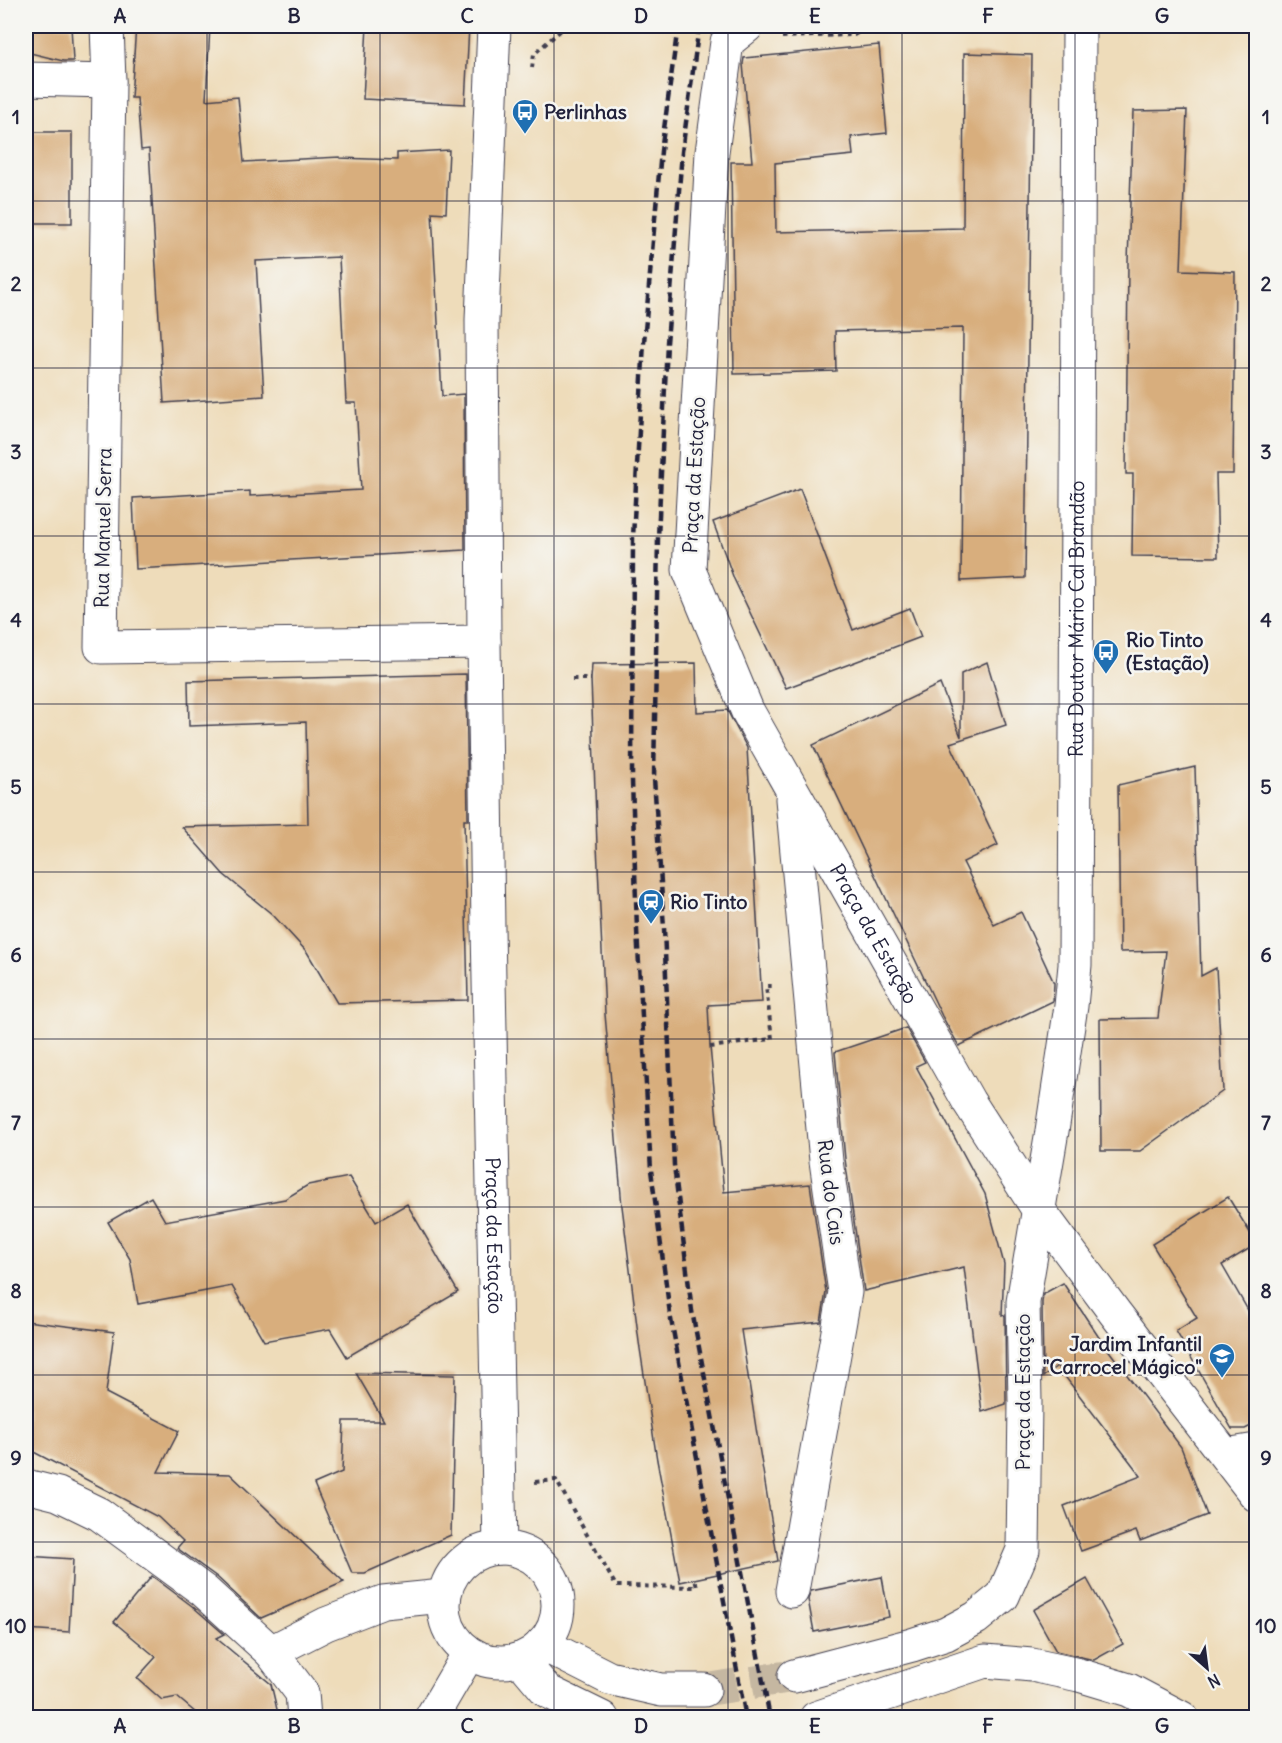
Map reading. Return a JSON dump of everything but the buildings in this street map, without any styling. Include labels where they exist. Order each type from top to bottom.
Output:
[{"type":"street","name":"Rua Manuel Serra","points":[[107,26],[109,81],[101,647],[484,642]]},
{"type":"street","name":"Praça da Estação","points":[[494,26],[482,320],[484,642],[500,1548]]},
{"type":"street","name":"Rua Doutor Mário Cal Brandão","points":[[1038,1209],[1071,1006],[1075,965],[1079,26]]},
{"type":"street","name":"Praça da Estação","points":[[750,35],[712,152],[689,570],[747,710],[969,1102],[1038,1209],[1023,1302],[1025,1402],[1023,1550],[1003,1596],[976,1618],[946,1634],[912,1646],[794,1676]]},
{"type":"street","points":[[26,79],[109,81]]},
{"type":"street","name":"Rua do Cais","points":[[791,789],[826,1161],[845,1292],[792,1591]]},
{"type":"street","points":[[1038,1209],[1115,1313],[1241,1453],[1257,1495]]},
{"type":"street","points":[[26,1486],[58,1494],[99,1514],[204,1591],[271,1652],[302,1693],[304,1718]]},
{"type":"street","points":[[500,1548],[519,1550],[536,1559],[549,1573],[557,1591],[558,1610],[553,1628],[531,1652],[494,1662],[469,1653],[453,1638],[445,1618],[443,1596],[450,1577],[463,1561],[480,1551],[500,1548]]},
{"type":"street","points":[[271,1652],[326,1624],[383,1602],[443,1596]]},
{"type":"street","points":[[531,1652],[609,1678],[661,1690],[704,1690]]},
{"type":"street","points":[[531,1652],[547,1691],[602,1718]]},
{"type":"street","points":[[431,1718],[469,1653]]},
{"type":"street","points":[[816,1718],[986,1660],[1032,1665],[1079,1674],[1129,1690],[1182,1718]]},
{"type":"path","points":[[531,77],[534,54],[560,31],[560,26]]},
{"type":"path","points":[[750,35],[854,35],[870,26]]},
{"type":"path","points":[[572,679],[591,679]]},
{"type":"path","points":[[710,1047],[772,1039],[766,986],[809,981]]},
{"type":"path","points":[[499,1485],[556,1480],[616,1586],[697,1587],[695,1579]]},
{"type":"tunnel","points":[[704,1690],[794,1676]]},
{"type":"railway","points":[[678,26],[661,151],[644,342],[633,537],[632,780],[637,930],[651,1170],[670,1314],[746,1718]]},
{"type":"railway","points":[[699,26],[682,152],[667,343],[658,538],[654,778],[664,928],[674,1165],[692,1311],[770,1718]]},
{"type":"place","name":"Perlinhas","points":[[525,135]]},
{"type":"place","name":"Rio Tinto (Estação)","points":[[1106,675]]},
{"type":"place","name":"Rio Tinto","points":[[651,925]]},
{"type":"place","name":"Jardim Infantil \"Carrocel Mágico\"","points":[[1222,1379]]}]
